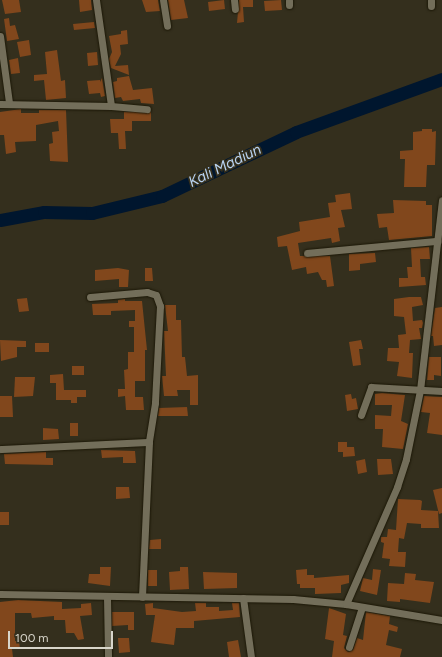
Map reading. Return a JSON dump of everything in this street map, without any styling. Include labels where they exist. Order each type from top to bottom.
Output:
[{"type":"street","points":[[96,0],[111,106]]},
{"type":"street","points":[[163,0],[167,26]]},
{"type":"street","points":[[234,0],[235,9]]},
{"type":"street","points":[[0,36],[9,103]]},
{"type":"street","points":[[0,104],[111,106],[147,109]]},
{"type":"street","points":[[346,604],[397,487],[406,459],[420,390],[437,241],[440,232],[442,200]]},
{"type":"street","points":[[307,253],[437,241]]},
{"type":"street","points":[[433,279],[442,279]]},
{"type":"street","points":[[90,297],[147,292],[156,295],[158,301],[155,403],[149,442],[142,597]]},
{"type":"street","points":[[361,415],[371,387],[442,391]]},
{"type":"street","points":[[0,449],[149,442]]},
{"type":"street","points":[[0,594],[107,597],[243,598],[346,604],[442,620]]},
{"type":"street","points":[[107,597],[108,657]]},
{"type":"street","points":[[243,598],[251,657]]},
{"type":"street","points":[[349,647],[362,607]]},
{"type":"building","points":[[2,0],[19,0],[21,12],[5,14]]},
{"type":"building","points":[[79,0],[91,0],[92,10],[80,12]]},
{"type":"building","points":[[142,0],[158,0],[160,11],[146,12]]},
{"type":"building","points":[[168,0],[184,0],[188,18],[171,20]]},
{"type":"building","points":[[224,0],[225,9],[209,11],[208,2]]},
{"type":"building","points":[[239,0],[253,0],[253,7],[243,7],[244,22],[237,23]]},
{"type":"building","points":[[281,0],[282,10],[265,11],[264,1]]},
{"type":"building","points":[[9,18],[10,26],[15,25],[19,39],[7,41],[4,19]]},
{"type":"building","points":[[94,22],[95,28],[74,30],[73,24]]},
{"type":"building","points":[[127,30],[128,44],[120,45],[121,54],[115,66],[128,65],[129,75],[111,68],[109,59],[112,52],[109,36],[121,34],[121,31]]},
{"type":"building","points":[[29,40],[31,55],[20,57],[17,42]]},
{"type":"building","points":[[57,50],[61,81],[65,80],[66,98],[46,100],[44,80],[34,81],[34,75],[47,74],[45,52]]},
{"type":"building","points":[[97,52],[98,65],[88,66],[87,53]]},
{"type":"building","points":[[18,58],[20,73],[11,74],[9,60]]},
{"type":"building","points":[[129,76],[133,90],[152,88],[154,104],[141,103],[140,99],[123,101],[121,97],[115,98],[113,82],[117,81],[117,78]]},
{"type":"building","points":[[102,78],[105,96],[101,97],[100,93],[89,94],[87,81],[100,80],[100,82]]},
{"type":"building","points":[[21,109],[21,113],[39,113],[39,110],[66,110],[68,162],[50,161],[49,144],[53,143],[52,132],[59,131],[58,121],[36,125],[36,141],[15,142],[16,152],[6,154],[4,135],[0,135],[0,112]]},
{"type":"building","points":[[124,112],[151,112],[151,121],[132,121],[132,131],[125,131],[126,149],[119,149],[118,133],[111,133],[110,119],[124,119]]},
{"type":"building","points":[[422,129],[432,129],[432,132],[436,131],[435,165],[427,165],[426,187],[404,187],[405,159],[400,159],[400,151],[413,150],[413,132],[422,131]]},
{"type":"building","points":[[350,193],[352,209],[341,210],[345,227],[338,228],[340,241],[332,243],[331,238],[298,243],[300,256],[330,256],[334,286],[327,287],[326,280],[322,280],[318,272],[307,274],[306,267],[292,270],[287,246],[278,247],[277,237],[300,231],[299,222],[330,217],[328,203],[336,202],[335,195]]},
{"type":"building","points":[[393,200],[426,201],[426,205],[432,205],[432,236],[389,240],[387,227],[379,228],[377,214],[394,213]]},
{"type":"building","points":[[429,247],[430,259],[420,259],[421,277],[425,277],[426,285],[399,287],[399,278],[408,278],[407,267],[412,267],[411,248]]},
{"type":"building","points":[[375,253],[376,262],[360,264],[360,270],[349,271],[349,254]]},
{"type":"building","points":[[118,268],[129,270],[128,287],[119,287],[119,279],[95,281],[95,270]]},
{"type":"building","points":[[145,268],[152,268],[153,281],[145,281]]},
{"type":"building","points":[[421,297],[423,305],[412,307],[413,321],[422,320],[423,323],[422,328],[419,328],[421,339],[410,340],[409,353],[413,353],[412,378],[397,376],[399,362],[387,361],[388,348],[399,348],[398,335],[406,334],[404,317],[394,316],[394,299]]},
{"type":"building","points":[[27,298],[29,311],[19,312],[17,299]]},
{"type":"building","points":[[125,299],[125,301],[142,301],[147,350],[145,350],[145,381],[135,381],[135,397],[143,397],[144,410],[126,410],[125,396],[118,397],[118,389],[125,389],[124,370],[128,369],[128,352],[134,352],[134,327],[129,327],[129,321],[135,321],[135,310],[111,311],[111,315],[93,315],[92,304],[118,303],[118,300]]},
{"type":"building","points":[[165,305],[176,305],[176,320],[181,320],[182,357],[185,357],[187,376],[198,375],[198,405],[190,405],[190,390],[177,390],[178,396],[164,396],[162,376],[166,376],[164,331],[168,331]]},
{"type":"building","points":[[442,307],[442,345],[434,346],[433,336],[431,336],[435,308]]},
{"type":"building","points":[[0,340],[26,341],[26,347],[17,347],[17,357],[1,361]]},
{"type":"building","points":[[361,340],[363,349],[359,349],[361,365],[353,366],[349,342]]},
{"type":"building","points":[[35,343],[49,343],[49,352],[35,352]]},
{"type":"building","points":[[429,357],[441,357],[441,376],[434,375],[434,380],[427,380]]},
{"type":"building","points":[[72,366],[84,366],[84,375],[72,375]]},
{"type":"building","points":[[63,374],[64,390],[86,390],[86,397],[77,397],[77,403],[71,403],[71,400],[56,400],[56,383],[50,383],[50,375]]},
{"type":"building","points":[[15,377],[35,377],[33,396],[14,397]]},
{"type":"building","points":[[382,393],[405,395],[401,421],[408,424],[403,449],[382,447],[383,429],[375,429],[375,415],[391,416],[392,405],[375,405],[375,394]]},
{"type":"building","points":[[351,394],[352,399],[356,398],[358,409],[347,411],[345,395]]},
{"type":"building","points":[[0,396],[12,396],[13,417],[0,417]]},
{"type":"building","points":[[424,396],[442,397],[442,435],[427,433],[430,413],[421,412]]},
{"type":"building","points":[[187,407],[188,416],[158,416],[159,408]]},
{"type":"building","points":[[70,423],[78,423],[78,436],[70,436]]},
{"type":"building","points":[[43,428],[58,429],[59,439],[43,440]]},
{"type":"building","points":[[338,442],[347,442],[347,447],[354,447],[355,456],[343,457],[343,452],[338,452]]},
{"type":"building","points":[[101,450],[135,451],[136,463],[123,463],[123,457],[102,458]]},
{"type":"building","points":[[46,452],[46,458],[53,458],[53,465],[5,464],[4,454]]},
{"type":"building","points":[[365,459],[367,472],[358,474],[356,461]]},
{"type":"building","points":[[377,459],[391,459],[393,474],[378,475]]},
{"type":"building","points":[[116,487],[129,487],[130,498],[116,499]]},
{"type":"building","points":[[442,488],[442,513],[439,514],[433,490]]},
{"type":"building","points":[[398,499],[420,500],[422,501],[421,510],[438,511],[439,528],[421,528],[421,524],[407,523],[404,539],[399,538],[398,552],[406,552],[405,567],[389,566],[390,559],[382,558],[384,543],[381,542],[381,537],[387,537],[388,529],[396,530]]},
{"type":"building","points":[[0,512],[9,512],[9,525],[0,525]]},
{"type":"building","points":[[161,539],[161,549],[149,549],[150,540]]},
{"type":"building","points":[[100,567],[111,567],[110,586],[88,583],[89,574],[100,574]]},
{"type":"building","points":[[180,567],[188,567],[189,589],[170,590],[169,572],[180,571]]},
{"type":"building","points":[[307,569],[307,575],[314,575],[314,578],[349,575],[349,583],[341,585],[341,593],[315,594],[315,588],[300,588],[300,584],[297,584],[296,570]]},
{"type":"building","points":[[373,569],[381,570],[377,595],[360,591],[363,578],[372,580]]},
{"type":"building","points":[[148,570],[157,570],[157,586],[148,586]]},
{"type":"building","points":[[203,572],[237,573],[237,588],[204,589]]},
{"type":"building","points":[[405,573],[416,574],[415,580],[434,582],[430,603],[400,599],[400,602],[387,601],[388,583],[404,584]]},
{"type":"building","points":[[18,600],[62,602],[62,609],[81,608],[81,604],[91,603],[92,615],[80,616],[84,639],[78,640],[74,633],[66,633],[65,620],[54,620],[54,616],[32,618],[31,613],[15,613],[15,641],[19,641],[20,649],[12,649],[13,657],[0,657],[0,602]]},
{"type":"building","points":[[153,603],[153,608],[182,612],[196,611],[195,603],[206,603],[206,607],[219,607],[219,611],[233,610],[232,603],[239,603],[240,617],[194,621],[194,628],[176,628],[174,645],[151,642],[155,615],[146,615],[145,604]]},
{"type":"building","points":[[329,608],[346,614],[343,635],[347,636],[344,648],[348,652],[353,650],[357,638],[363,640],[366,612],[390,616],[389,624],[398,627],[397,632],[389,630],[386,645],[402,649],[400,657],[332,657],[334,641],[325,639]]},
{"type":"building","points":[[112,612],[134,612],[134,630],[128,630],[128,625],[112,626]]},
{"type":"building","points":[[118,638],[129,638],[130,652],[119,653]]},
{"type":"building","points":[[238,640],[241,657],[229,657],[227,642]]},
{"type":"waterway","name":"Kali Madiun","points":[[0,220],[44,212],[92,213],[162,196],[296,132],[442,79]]}]
